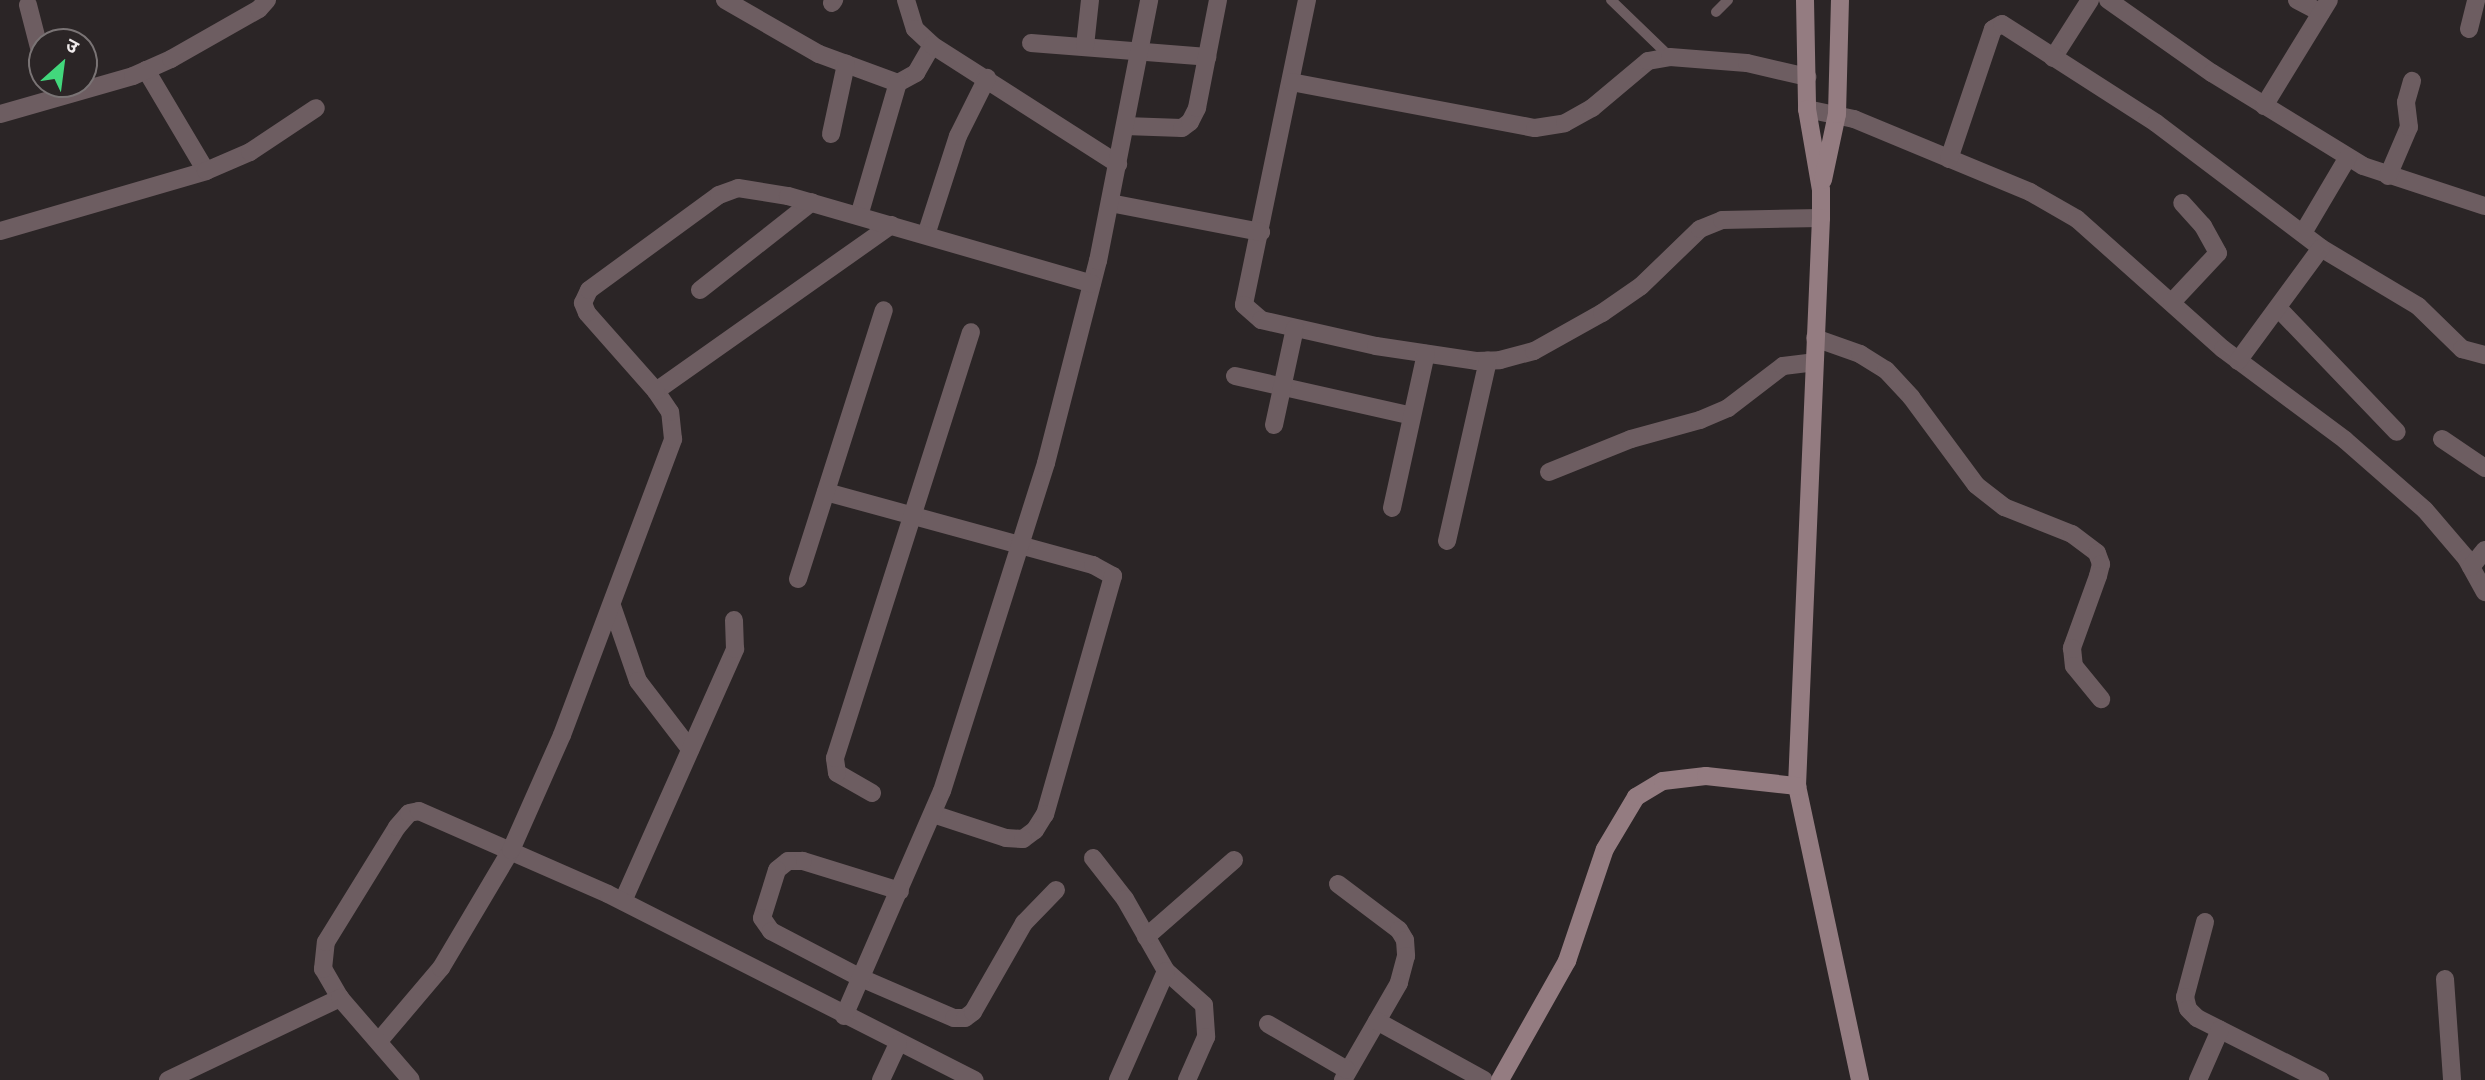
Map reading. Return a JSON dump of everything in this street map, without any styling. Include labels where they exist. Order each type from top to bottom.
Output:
[{"type":"street","points":[[98,81],[146,70],[259,9],[267,0]]},
{"type":"street","points":[[725,0],[788,38],[846,64],[898,83]]},
{"type":"street","points":[[906,0],[915,29],[932,45],[1118,164]]},
{"type":"street","points":[[1085,46],[1090,0]]},
{"type":"street","points":[[844,1016],[933,814],[1020,544],[1092,284],[1149,0]]},
{"type":"street","points":[[1125,126],[1182,128],[1190,122],[1198,108],[1219,0]]},
{"type":"street","points":[[1307,0],[1244,305],[1261,320],[1426,354],[1488,361],[1534,351],[1602,313],[1641,286],[1700,229],[1722,220],[1821,218]]},
{"type":"street","points":[[1805,0],[1807,109],[1821,190],[1821,218],[1797,786],[1860,1080]]},
{"type":"street","points":[[1821,190],[1837,114],[1840,0]]},
{"type":"street","points":[[2053,58],[2090,0]]},
{"type":"street","points":[[2108,0],[2264,106],[2348,158],[2388,176],[2485,206]]},
{"type":"street","points":[[2264,106],[2325,7],[2297,0]]},
{"type":"street","points":[[2469,29],[2476,0]]},
{"type":"street","points":[[28,5],[34,28]]},
{"type":"street","points":[[1949,159],[1996,26],[2006,26],[2156,123],[2322,248],[2418,306],[2462,349],[2485,355]]},
{"type":"street","points":[[1031,43],[1140,49],[1208,57]]},
{"type":"street","points":[[859,216],[898,83],[916,72],[932,45]]},
{"type":"street","points":[[1291,82],[1535,128],[1565,123],[1592,108],[1648,61],[1670,57],[1747,63],[1807,77]]},
{"type":"street","points":[[831,134],[846,64]]},
{"type":"street","points":[[146,70],[206,171]]},
{"type":"street","points":[[926,235],[958,136],[987,78]]},
{"type":"street","points":[[2388,176],[2409,127],[2406,102],[2412,82]]},
{"type":"street","points":[[0,114],[35,98]]},
{"type":"street","points":[[0,230],[206,171],[250,152],[316,108]]},
{"type":"street","points":[[1807,109],[1837,114],[1949,159],[2030,192],[2077,219],[2238,361],[2345,440],[2415,501],[2471,568],[2485,592]]},
{"type":"street","points":[[2303,233],[2348,158]]},
{"type":"street","points":[[379,1041],[441,968],[512,850],[612,606],[673,439],[670,412],[656,391],[587,313],[583,303],[589,290],[719,195],[738,188],[754,188],[812,202],[1092,284]]},
{"type":"street","points":[[700,290],[812,202]]},
{"type":"street","points":[[1110,203],[1261,232]]},
{"type":"street","points":[[2172,302],[2218,253],[2203,226],[2182,203]]},
{"type":"street","points":[[656,391],[891,225]]},
{"type":"street","points":[[2238,361],[2322,248]]},
{"type":"street","points":[[2279,309],[2397,432]]},
{"type":"street","points":[[798,579],[884,310]]},
{"type":"street","points":[[1274,425],[1295,328]]},
{"type":"street","points":[[872,793],[837,773],[835,758],[911,513],[971,332]]},
{"type":"street","points":[[1815,338],[1860,354],[1886,370],[1912,397],[1976,485],[2004,507],[2072,534],[2097,553],[2101,564],[2098,576],[2072,648],[2074,666],[2101,699]]},
{"type":"street","points":[[1392,508],[1426,354]]},
{"type":"street","points":[[1447,541],[1488,361]]},
{"type":"street","points":[[1549,472],[1631,439],[1700,420],[1728,408],[1783,366],[1814,362]]},
{"type":"street","points":[[1235,376],[1412,416]]},
{"type":"street","points":[[2442,439],[2485,468]]},
{"type":"street","points":[[826,492],[911,513],[1093,565],[1113,576],[1113,588],[1045,814],[1023,839],[933,814]]},
{"type":"street","points":[[2471,568],[2485,550]]},
{"type":"street","points":[[612,606],[638,681],[690,749]]},
{"type":"street","points":[[623,901],[735,649],[734,620]]},
{"type":"street","points":[[1500,1080],[1567,961],[1605,849],[1636,797],[1663,781],[1706,776],[1797,786]]},
{"type":"street","points":[[411,1080],[340,998],[323,969],[326,942],[409,813],[430,813],[623,901],[898,1044],[974,1080]]},
{"type":"street","points":[[1093,859],[1125,899],[1166,971],[1204,1005],[1208,1021],[1186,1080]]},
{"type":"street","points":[[1146,937],[1234,860]]},
{"type":"street","points":[[900,891],[803,861],[789,861],[777,870],[763,903],[762,918],[771,932],[861,978],[954,1018],[965,1018],[973,1012],[1024,923],[1056,890]]},
{"type":"street","points":[[1268,1024],[1345,1075],[1399,984],[1405,940],[1338,884]]},
{"type":"street","points":[[2205,922],[2185,997],[2197,1018],[2320,1080]]},
{"type":"street","points":[[1118,1080],[1166,971]]},
{"type":"street","points":[[2445,979],[2452,1080]]},
{"type":"street","points":[[168,1080],[340,998]]},
{"type":"street","points":[[1377,1021],[1484,1080]]},
{"type":"street","points":[[2198,1080],[2220,1030]]},
{"type":"street","points":[[881,1080],[898,1044]]},
{"type":"lane","points":[[1611,0],[1670,57]]},
{"type":"lane","points":[[1716,12],[1728,0]]}]
